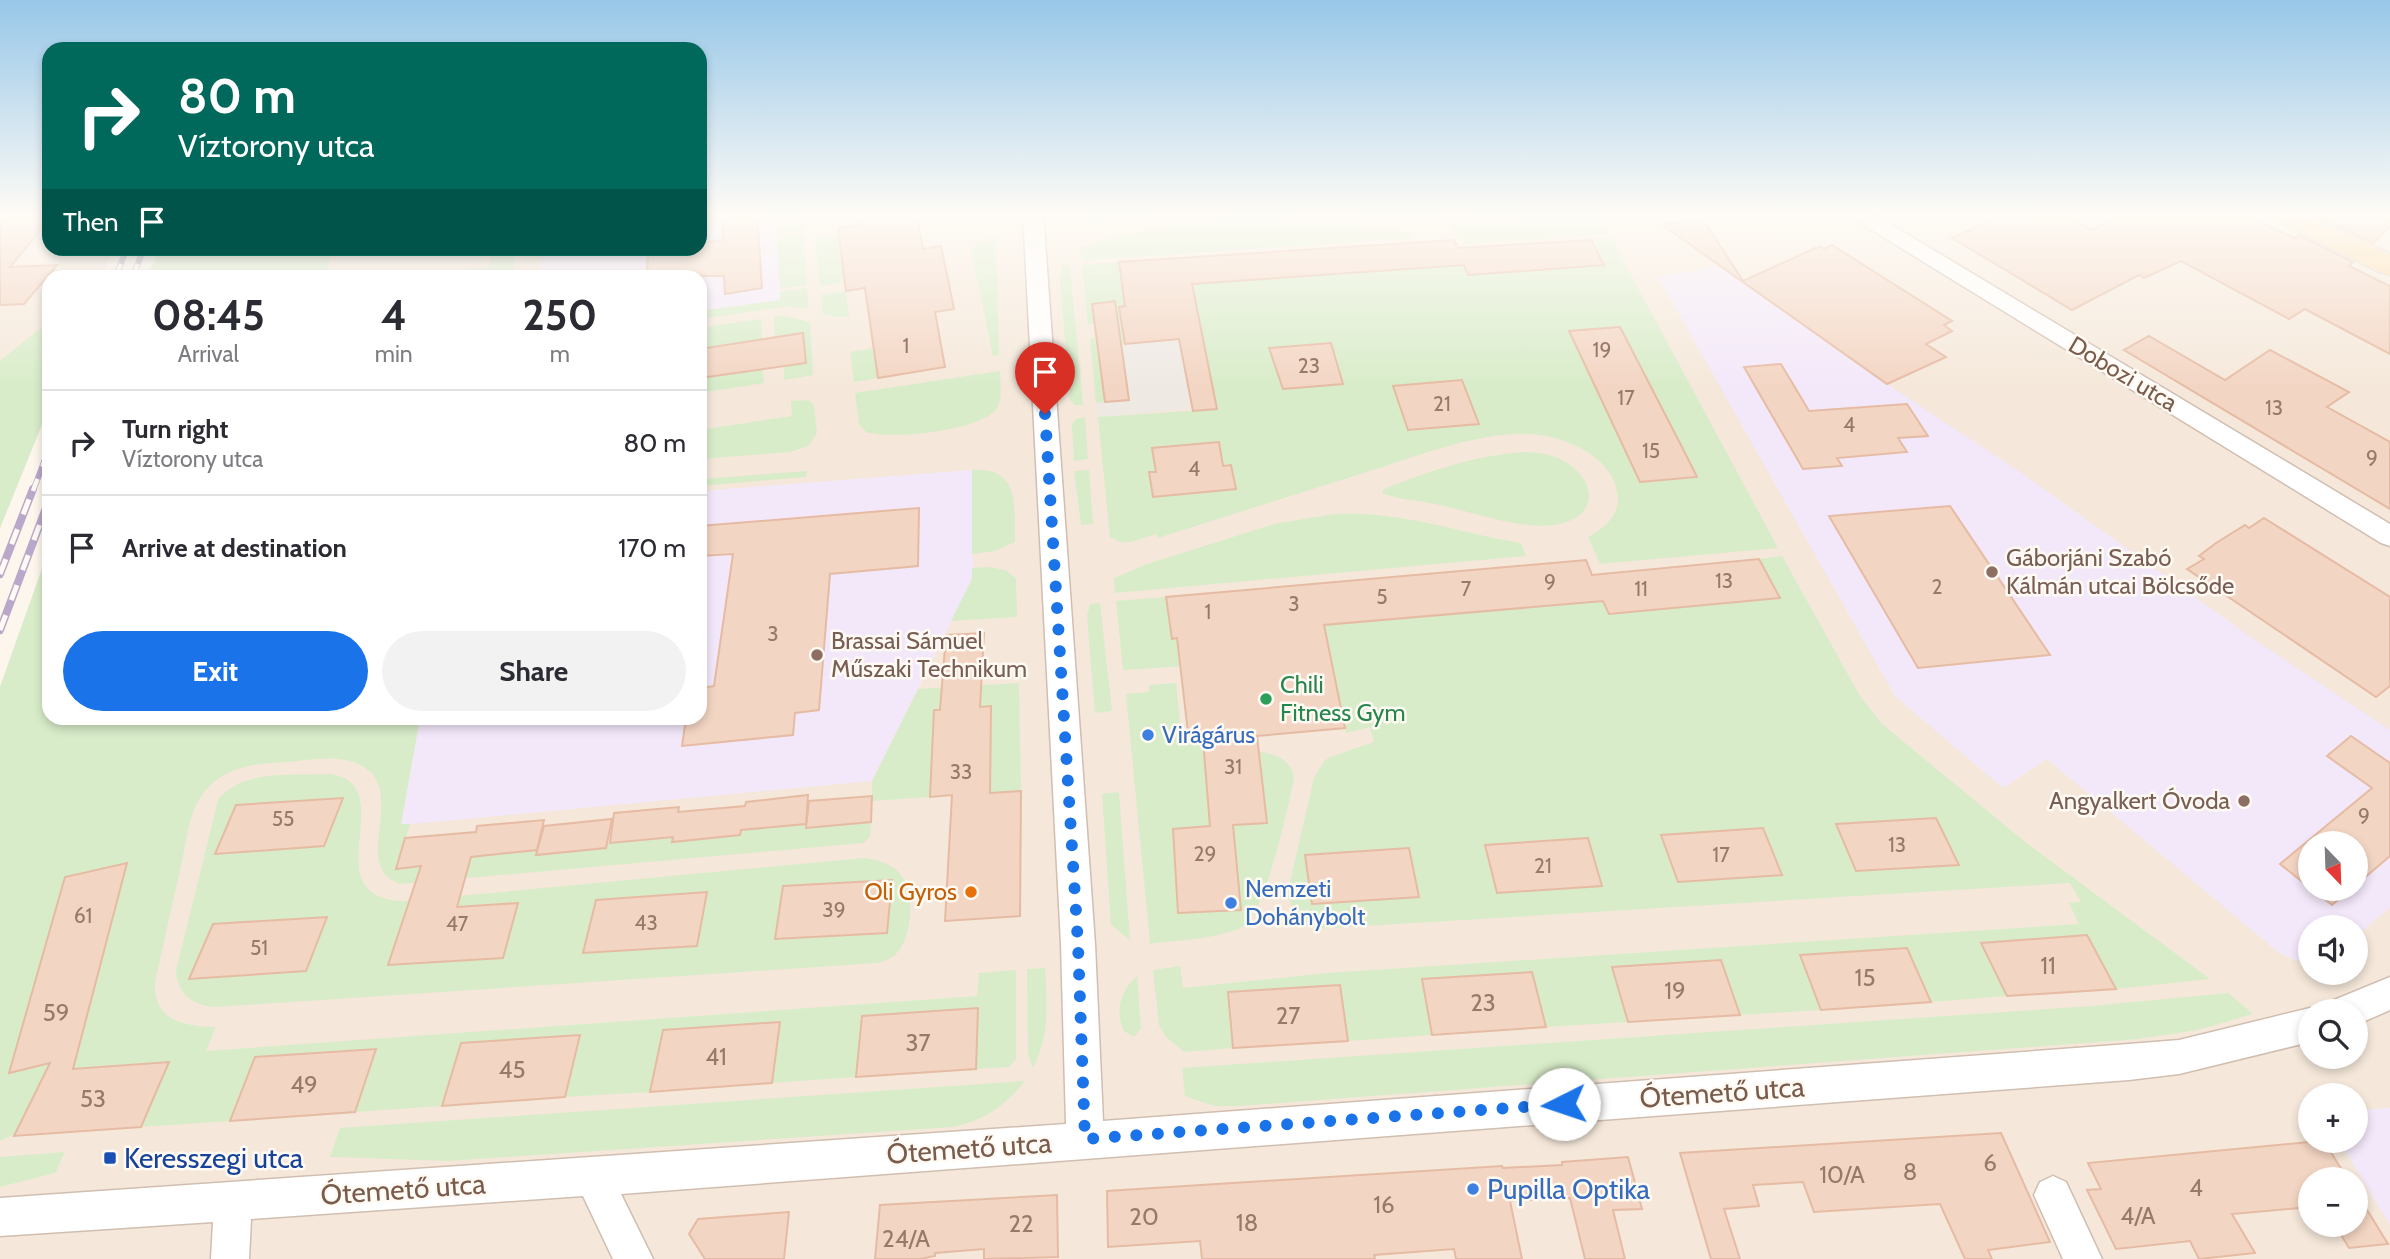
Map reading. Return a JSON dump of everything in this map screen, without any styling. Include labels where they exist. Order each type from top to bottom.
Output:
[{"type":"street","points":[[1037,271],[1079,956],[1085,1139]]},
{"type":"street","name":"Dobozi utca","points":[[1953,271],[2390,537]]},
{"type":"street","points":[[2368,1002],[2390,993]]},
{"type":"street","name":"Ótemető utca","points":[[0,1217],[593,1177],[2129,1062],[2179,1057],[2298,1028]]},
{"type":"street","points":[[593,1177],[634,1259]]},
{"type":"street","points":[[2053,1195],[2083,1259]]},
{"type":"street","points":[[230,1259],[233,1200]]},
{"type":"shaded area","points":[[0,271],[42,271],[42,424],[0,528]]},
{"type":"shaded area","points":[[707,271],[2390,271],[2390,1259],[0,1259],[0,687],[42,569],[42,725],[707,725]]},
{"type":"shaded area","points":[[707,271],[779,271],[781,300],[707,310]]},
{"type":"shaded area","points":[[1693,271],[1727,271],[1887,384],[2020,472],[2245,633],[2390,730],[2390,907],[2368,926],[2368,915],[2298,915],[2298,961],[2292,959],[2278,952],[2047,759],[2003,788],[1895,696],[1658,277]]},
{"type":"shaded area","points":[[1172,302],[1192,409],[1098,417],[1096,403],[1129,399],[1121,343],[1150,342]]},
{"type":"shaded area","name":"Brassai Sámuel Műszaki Technikum","points":[[972,470],[973,579],[872,781],[401,825],[419,725],[707,725],[707,490]]},
{"type":"shaded area","points":[[2390,1108],[2390,1225],[2368,1189],[2368,1167],[2355,1167],[2346,1153],[2368,1153],[2368,1109]]},
{"type":"green space","points":[[779,271],[806,271],[807,285],[780,289]]},
{"type":"green space","points":[[818,271],[843,271],[844,282],[820,286]]},
{"type":"green space","points":[[975,271],[997,271],[999,355],[993,356]]},
{"type":"green space","points":[[1061,271],[1070,271],[1083,405],[1075,405],[1070,400]]},
{"type":"green space","points":[[1083,271],[1120,271],[1123,288],[1379,271],[1629,271],[1778,548],[1600,564],[1588,537],[1604,526],[1616,510],[1618,497],[1614,481],[1605,467],[1579,447],[1563,440],[1529,434],[1477,439],[1441,448],[1158,538],[1156,534],[1131,542],[1120,542],[1110,537],[1098,417],[1217,409],[1195,300],[1120,307],[1125,344],[1098,345],[1105,402],[1096,403],[1090,339],[1106,337],[1105,323],[1088,324]]},
{"type":"green space","points":[[807,288],[809,306],[804,309],[790,306],[707,318],[707,310],[780,300],[780,292]]},
{"type":"green space","points":[[846,291],[849,316],[823,314],[821,295]]},
{"type":"green space","points":[[784,316],[810,322],[813,375],[784,380],[784,366],[806,362],[803,334],[775,337],[774,317]]},
{"type":"green space","points":[[761,319],[762,339],[707,348],[707,327]]},
{"type":"green space","points":[[42,327],[42,424],[0,528],[0,361]]},
{"type":"green space","points":[[874,348],[878,378],[854,382],[850,352]]},
{"type":"green space","points":[[763,369],[764,383],[707,392],[707,378]]},
{"type":"green space","points":[[1000,371],[1001,395],[997,408],[974,423],[935,432],[894,435],[866,432],[859,424],[855,393]]},
{"type":"green space","points":[[791,401],[810,401],[814,406],[817,433],[808,446],[790,452],[707,458],[707,429],[792,416]]},
{"type":"green space","points":[[1085,417],[1088,459],[1074,461],[1072,424],[1076,419]]},
{"type":"green space","points":[[1528,452],[1556,457],[1578,472],[1585,481],[1589,499],[1579,516],[1553,525],[1519,524],[1382,493],[1384,489],[1459,463]]},
{"type":"green space","points":[[972,470],[999,475],[1007,482],[1012,492],[1015,542],[995,551],[972,554]]},
{"type":"green space","points":[[1089,470],[1093,524],[1081,525],[1074,471]]},
{"type":"green space","points":[[807,471],[806,477],[707,485],[707,478]]},
{"type":"green space","points":[[1334,514],[1407,519],[1521,543],[1526,556],[1115,593],[1114,578],[1147,564],[1274,524]]},
{"type":"green space","points":[[1782,556],[1860,696],[1882,724],[2024,841],[2210,979],[2116,989],[2086,935],[1981,943],[2007,996],[1931,1002],[1907,948],[1800,955],[1821,1010],[1740,1015],[1721,960],[1612,967],[1628,1022],[1546,1027],[1532,972],[1422,979],[1432,1035],[1348,1041],[1340,985],[1229,992],[1233,1048],[1184,1052],[1166,1037],[1159,1025],[1153,970],[1180,966],[1183,988],[1327,973],[2079,924],[2069,903],[2081,902],[2070,883],[1315,929],[1297,917],[1287,895],[1314,778],[1324,761],[1330,757],[1374,742],[1370,727],[1346,733],[1331,657],[1123,670],[1116,601],[1166,597],[1172,639],[1603,601],[1610,614],[1779,598],[1759,559]]},
{"type":"green space","points":[[972,568],[1005,570],[1016,578],[1017,617],[951,621],[972,579]]},
{"type":"green space","points":[[42,569],[42,725],[419,725],[401,824],[410,824],[397,869],[469,862],[471,857],[537,850],[537,855],[606,848],[607,843],[673,837],[673,842],[740,835],[741,830],[871,822],[870,837],[863,843],[400,884],[386,875],[379,862],[380,791],[374,776],[360,765],[343,760],[324,759],[264,764],[232,771],[205,791],[195,808],[155,981],[159,1005],[172,1019],[192,1025],[216,1027],[206,1051],[977,996],[979,973],[1016,970],[1016,1059],[1009,1067],[976,1069],[978,1008],[862,1016],[856,1077],[772,1083],[780,1022],[663,1030],[650,1092],[565,1097],[579,1035],[461,1043],[442,1106],[355,1112],[375,1050],[255,1057],[230,1121],[141,1127],[168,1062],[0,1141],[0,687]],"holes":[[[127,864],[77,1056],[10,1073],[65,877]]]},
{"type":"green space","points":[[1100,603],[1112,711],[1095,713],[1087,616],[1090,604]]},
{"type":"green space","points":[[1019,683],[1021,791],[990,793],[990,706],[934,710],[930,797],[872,801],[872,781],[918,689]]},
{"type":"green space","points":[[1176,683],[1182,741],[1203,740],[1210,826],[1173,829],[1179,913],[1240,909],[1233,825],[1267,823],[1259,751],[1277,756],[1286,762],[1294,778],[1282,833],[1253,916],[1245,925],[1226,933],[1150,944],[1126,694],[1150,692],[1149,685]]},
{"type":"green space","points":[[331,774],[351,783],[360,799],[359,863],[363,882],[377,895],[405,901],[864,858],[888,864],[905,881],[910,896],[907,934],[896,954],[878,963],[215,1007],[193,1001],[183,992],[176,971],[218,800],[229,790],[255,778]]},
{"type":"green space","points":[[1119,792],[1130,940],[1111,925],[1102,794]]},
{"type":"green space","points":[[1045,968],[1045,1031],[1033,1068],[1028,1054],[1027,969]]},
{"type":"green space","points":[[1137,976],[1141,1028],[1134,1037],[1124,1031],[1120,1009],[1123,994]]},
{"type":"green space","points":[[2228,993],[2253,1014],[2198,1030],[2138,1039],[1239,1106],[1214,1106],[1185,1096],[1182,1068],[2092,1006]]},
{"type":"green space","points":[[1025,1081],[1010,1098],[993,1111],[974,1121],[952,1127],[448,1161],[330,1157],[340,1128]]},
{"type":"green space","points":[[65,1152],[55,1173],[0,1187],[0,1157]]},
{"type":"building","points":[[0,271],[42,271],[42,283],[24,304],[0,305]]},
{"type":"building","points":[[707,271],[761,271],[762,288],[725,294],[724,276],[707,276]]},
{"type":"building","points":[[843,271],[946,271],[954,309],[935,312],[945,367],[878,378],[865,288],[846,291]]},
{"type":"building","points":[[1120,271],[1382,271],[1192,284],[1217,409],[1193,411],[1179,339],[1125,344],[1119,307],[1125,306]]},
{"type":"building","points":[[1466,271],[1526,271],[1468,275]]},
{"type":"building","points":[[1727,271],[1736,271],[1743,281],[1766,271],[1873,271],[1952,321],[1944,325],[1952,331],[1926,344],[1946,357],[1887,384]]},
{"type":"building","points":[[2007,271],[2160,271],[2144,278],[2139,275],[2072,310]]},
{"type":"building","points":[[2199,271],[2359,271],[2390,286],[2390,354],[2305,309],[2289,319]]},
{"type":"building","points":[[1115,301],[1129,400],[1105,402],[1092,304]]},
{"type":"building","points":[[1620,327],[1697,477],[1640,482],[1569,331]]},
{"type":"building","points":[[803,333],[806,363],[707,377],[707,348]]},
{"type":"building","points":[[2149,336],[2225,380],[2270,350],[2349,392],[2327,407],[2390,442],[2390,509],[2124,350]]},
{"type":"building","points":[[1331,343],[1343,384],[1283,389],[1269,348]]},
{"type":"building","points":[[1781,364],[1809,411],[1907,404],[1928,436],[1898,438],[1907,452],[1837,458],[1842,466],[1803,469],[1744,367]]},
{"type":"building","points":[[1462,380],[1479,424],[1408,430],[1393,386]]},
{"type":"building","points":[[1219,442],[1223,466],[1231,465],[1236,489],[1153,497],[1149,472],[1156,472],[1152,448]]},
{"type":"building","points":[[1950,506],[2050,655],[1918,668],[1829,516]]},
{"type":"building","points":[[919,508],[918,566],[830,574],[819,710],[795,713],[793,735],[682,746],[685,725],[707,725],[707,687],[714,686],[733,554],[707,556],[707,525]]},
{"type":"building","points":[[2264,518],[2390,597],[2390,686],[2376,697],[2187,569],[2204,559],[2199,556],[2216,543],[2245,525],[2249,528]]},
{"type":"building","points":[[1759,559],[1780,598],[1609,614],[1603,601],[1324,625],[1345,728],[1257,736],[1267,823],[1233,825],[1241,910],[1178,913],[1173,829],[1210,826],[1203,740],[1189,741],[1177,638],[1172,639],[1166,597],[1586,560],[1592,575]]},
{"type":"building","points":[[984,633],[980,707],[991,706],[990,793],[1021,791],[1020,916],[945,921],[952,795],[930,797],[934,710],[940,710],[946,635]]},
{"type":"building","points":[[2351,736],[2390,763],[2390,856],[2368,875],[2368,831],[2320,831],[2372,788],[2327,756]]},
{"type":"building","points":[[808,795],[806,824],[741,830],[740,835],[672,842],[673,837],[610,843],[614,813],[679,807],[678,812],[745,806],[746,802]]},
{"type":"building","points":[[872,796],[871,822],[806,828],[809,801]]},
{"type":"building","points":[[343,798],[324,846],[215,854],[236,805]]},
{"type":"building","points":[[1936,818],[1959,865],[1856,871],[1836,824]]},
{"type":"building","points":[[612,819],[606,848],[536,855],[544,826]]},
{"type":"building","points":[[544,820],[537,850],[471,857],[457,907],[518,903],[503,958],[388,965],[421,866],[396,869],[405,838],[476,832],[477,826]]},
{"type":"building","points":[[1763,828],[1782,875],[1678,882],[1661,835]]},
{"type":"building","points":[[1588,838],[1602,886],[1497,893],[1485,845]]},
{"type":"building","points":[[1409,848],[1419,897],[1312,904],[1305,855]]},
{"type":"building","points":[[2298,849],[2298,878],[2280,864]]},
{"type":"building","points":[[127,863],[73,1069],[169,1062],[141,1127],[14,1136],[50,1063],[9,1073],[65,877]]},
{"type":"building","points":[[892,880],[887,933],[775,939],[783,886]]},
{"type":"building","points":[[707,892],[697,946],[583,953],[596,900]]},
{"type":"building","points":[[327,917],[306,971],[189,979],[213,924]]},
{"type":"building","points":[[2087,935],[2116,989],[2007,996],[1981,943]]},
{"type":"building","points":[[1907,948],[1931,1002],[1821,1010],[1800,955]]},
{"type":"building","points":[[1721,960],[1740,1015],[1628,1022],[1612,967]]},
{"type":"building","points":[[1532,972],[1546,1027],[1432,1035],[1422,979]]},
{"type":"building","points":[[1340,985],[1348,1041],[1233,1048],[1228,992]]},
{"type":"building","points":[[978,1008],[976,1069],[856,1077],[862,1016]]},
{"type":"building","points":[[780,1022],[772,1083],[650,1092],[663,1030]]},
{"type":"building","points":[[580,1035],[565,1097],[442,1106],[461,1043]]},
{"type":"building","points":[[376,1049],[355,1112],[230,1121],[255,1057]]},
{"type":"building","points":[[2001,1133],[2050,1242],[1988,1250],[1992,1259],[1965,1259],[1940,1204],[1814,1212],[1803,1182],[1753,1185],[1759,1206],[1724,1209],[1740,1259],[1711,1259],[1680,1153]]},
{"type":"building","points":[[2298,1143],[2298,1153],[2331,1153],[2340,1167],[2298,1167],[2298,1208],[2232,1214],[2255,1253],[2199,1259],[2190,1241],[2116,1249],[2087,1190],[2101,1189],[2088,1163]]},
{"type":"building","points":[[1628,1157],[1642,1209],[1613,1210],[1625,1259],[1585,1259],[1570,1198],[1510,1201],[1522,1259],[1456,1259],[1454,1249],[1374,1255],[1375,1259],[1202,1259],[1200,1241],[1108,1247],[1107,1191],[1502,1166],[1562,1165],[1562,1162]]},
{"type":"building","points":[[1057,1195],[1058,1257],[984,1259],[984,1249],[935,1253],[935,1256],[920,1259],[875,1259],[880,1205]]},
{"type":"building","points":[[789,1212],[784,1259],[705,1259],[689,1234],[698,1219]]},
{"type":"building","points":[[2368,1212],[2388,1244],[2349,1248],[2342,1237],[2368,1237]]},
{"type":"railway","points":[[33,491],[42,467]]},
{"type":"railway","points":[[0,574],[33,489]]},
{"type":"railway","points":[[0,630],[42,519]]},
{"type":"place","name":"Gáborjáni Szabó Kálmán utcai Bölcsőde","points":[[1992,572]]},
{"type":"place","name":"Brassai Sámuel Műszaki Technikum","points":[[817,655]]},
{"type":"place","name":"Chili Fitness Gym","points":[[1266,699]]},
{"type":"place","name":"Virágárus","points":[[1148,735]]},
{"type":"place","name":"Angyalkert Óvoda","points":[[2244,801]]},
{"type":"place","name":"Oli Gyros","points":[[971,892]]},
{"type":"place","name":"Nemzeti Dohánybolt","points":[[1231,903]]},
{"type":"place","name":"Keresszegi utca","points":[[110,1158]]},
{"type":"place","name":"Pupilla Optika","points":[[1473,1189]]},
{"type":"route","points":[[1045,414],[1078,944],[1085,1139],[1564,1104]]}]
